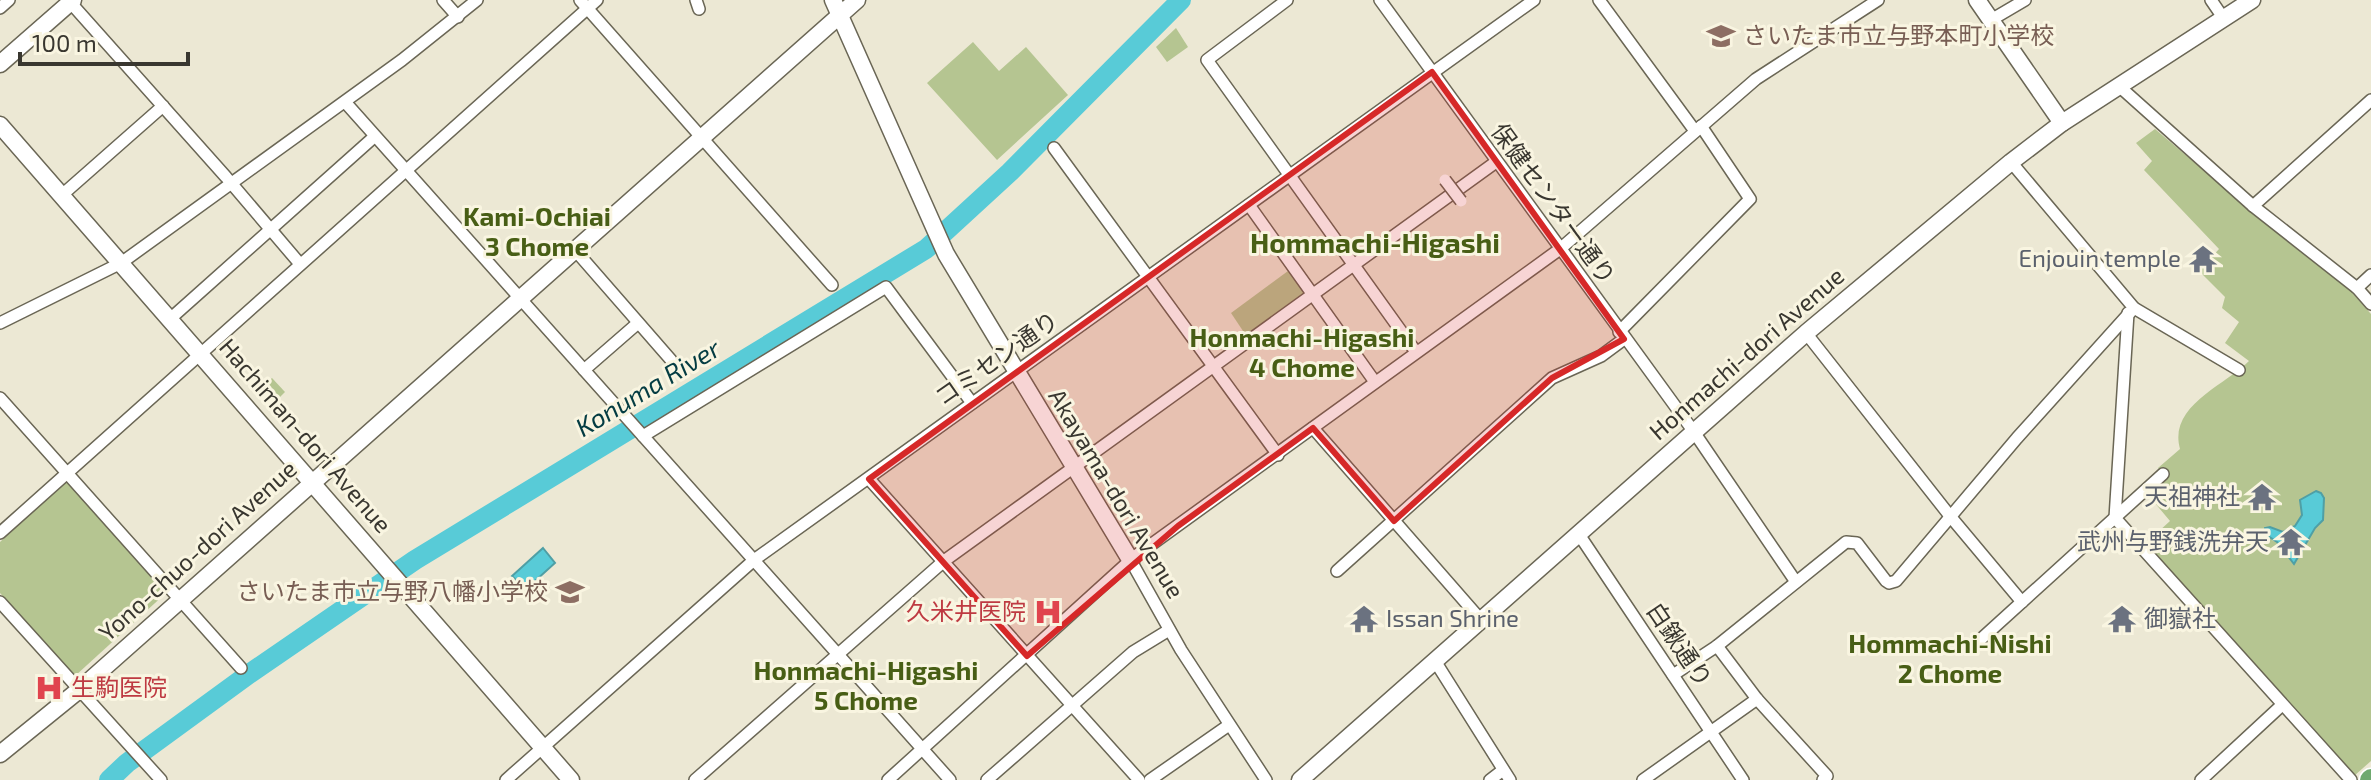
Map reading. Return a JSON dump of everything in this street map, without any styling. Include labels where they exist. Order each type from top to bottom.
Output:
[{"type":"main road","name":"Yono-chuo-dori Avenue","points":[[1,751],[79,690],[703,139],[836,8],[857,0]]},
{"type":"main road","points":[[1977,0],[2062,123]]},
{"type":"main road","name":"Honmachi-dori Avenue","points":[[1300,780],[1806,333],[2011,162],[2062,123],[2252,0]]},
{"type":"main road","points":[[0,64],[71,1]]},
{"type":"main road","name":"Akayama-dori Avenue","points":[[836,8],[942,248],[1131,561]]},
{"type":"main road","name":"Hachiman-dori Avenue","points":[[0,125],[571,780]]},
{"type":"street","points":[[0,8],[9,0]]},
{"type":"street","points":[[443,0],[458,17]]},
{"type":"street","points":[[0,323],[121,263],[345,102],[477,0]]},
{"type":"street","points":[[0,533],[406,172],[584,4],[597,0]]},
{"type":"street","points":[[1287,0],[1207,60],[1416,352]]},
{"type":"street","name":"保健センター通り","points":[[1380,0],[1694,432],[1796,582]]},
{"type":"street","name":"コミセン通り","points":[[506,780],[754,560],[1534,0]]},
{"type":"street","points":[[1337,571],[1552,378],[1601,356],[1750,199],[1599,0]]},
{"type":"street","points":[[888,780],[1131,561],[1560,249],[1756,79],[1878,0]]},
{"type":"street","points":[[1991,20],[2025,0]]},
{"type":"street","points":[[2211,0],[2224,19]]},
{"type":"street","points":[[71,1],[300,264]]},
{"type":"street","points":[[584,4],[832,285]]},
{"type":"street","points":[[2120,87],[2253,206],[2357,288],[2371,304]]},
{"type":"street","points":[[2253,206],[2371,100]]},
{"type":"street","points":[[345,102],[950,780]]},
{"type":"street","points":[[62,195],[163,106]]},
{"type":"street","points":[[170,319],[374,137]]},
{"type":"street","points":[[1054,148],[1278,455]]},
{"type":"street","points":[[695,780],[944,561],[1496,162]]},
{"type":"street","points":[[2011,162],[2131,310],[2239,370]]},
{"type":"street","points":[[1445,180],[1461,201]]},
{"type":"street","points":[[1249,205],[1375,382]]},
{"type":"street","points":[[575,250],[671,360]]},
{"type":"street","points":[[2357,288],[2371,275]]},
{"type":"street","points":[[642,435],[886,287],[972,403]]},
{"type":"street","points":[[1673,675],[1717,646],[1846,542],[1857,543],[1886,581],[1892,583],[2131,310]]},
{"type":"street","points":[[2131,310],[2115,518],[2351,780]]},
{"type":"street","points":[[584,370],[638,323]]},
{"type":"street","points":[[1806,333],[2022,602]]},
{"type":"street","points":[[0,398],[241,668]]},
{"type":"street","points":[[1313,428],[1481,620]]},
{"type":"street","points":[[1980,640],[2163,474]]},
{"type":"street","points":[[869,479],[1139,780]]},
{"type":"street","name":"白鍬通り","points":[[1578,533],[1743,780]]},
{"type":"street","name":"Akayama-dori Avenue","points":[[1131,561],[1169,630],[1266,780]]},
{"type":"street","points":[[0,602],[161,780]]},
{"type":"street","points":[[987,780],[1133,652],[1169,630]]},
{"type":"street","points":[[1717,646],[1757,699],[1827,776],[1823,780]]},
{"type":"street","points":[[1435,661],[1507,775],[1490,780]]},
{"type":"street","points":[[1643,780],[1757,699]]},
{"type":"street","points":[[2201,780],[2282,705]]},
{"type":"street","points":[[1150,780],[1229,725]]},
{"type":"highlighted area","points":[[1432,72],[1624,339],[1552,378],[1394,521],[1313,428],[1178,526],[1027,656],[869,479]]},
{"type":"green space","points":[[1176,28],[1188,47],[1167,62],[1156,47]]},
{"type":"green space","points":[[973,42],[999,71],[1026,47],[1068,95],[997,160],[927,83]]},
{"type":"green space","points":[[2155,129],[2288,242],[2349,289],[2371,314],[2371,761],[2354,776],[2146,543],[2170,521],[2149,496],[2167,479],[2158,468],[2180,449],[2178,434],[2182,421],[2201,398],[2249,361],[2225,343],[2239,322],[2222,308],[2225,297],[2199,271],[2219,249],[2144,170],[2152,161],[2136,143]]},
{"type":"green space","points":[[1288,271],[1293,272],[1306,294],[1247,337],[1231,313]]},
{"type":"green space","points":[[272,378],[285,392],[273,404],[259,389]]},
{"type":"green space","points":[[67,480],[166,593],[75,676],[0,593],[0,542]]},
{"type":"water","points":[[2316,491],[2324,498],[2323,520],[2294,564],[2277,542],[2265,534],[2265,528],[2283,532],[2295,526],[2302,515],[2300,500]]},
{"type":"water","points":[[543,548],[555,563],[525,590],[512,576]]},
{"type":"waterway","name":"Konuma River","points":[[109,780],[127,763],[249,674],[415,560],[926,249],[1010,172],[1181,0]]},
{"type":"place","name":"さいたま市立与野本町小学校","points":[[1721,36]]},
{"type":"place","name":"Enjouin temple","points":[[2203,259]]},
{"type":"place","name":"天祖神社","points":[[2262,497]]},
{"type":"place","name":"武州与野銭洗弁天","points":[[2291,542]]},
{"type":"place","name":"さいたま市立与野八幡小学校","points":[[570,592]]},
{"type":"place","name":"久米井医院","points":[[1048,612]]},
{"type":"place","name":"Issan Shrine","points":[[1364,619]]},
{"type":"place","name":"御嶽社","points":[[2122,619]]},
{"type":"place","name":"生駒医院","points":[[49,688]]},
{"type":"district","name":"Kami-Ochiai 3 Chome","points":[[537,232]]},
{"type":"district","name":"Hommachi-Higashi","points":[[1375,243]]},
{"type":"district","name":"Honmachi-Higashi 4 Chome","points":[[1302,353]]},
{"type":"district","name":"Hommachi-Nishi 2 Chome","points":[[1950,659]]},
{"type":"district","name":"Honmachi-Higashi 5 Chome","points":[[866,686]]}]
